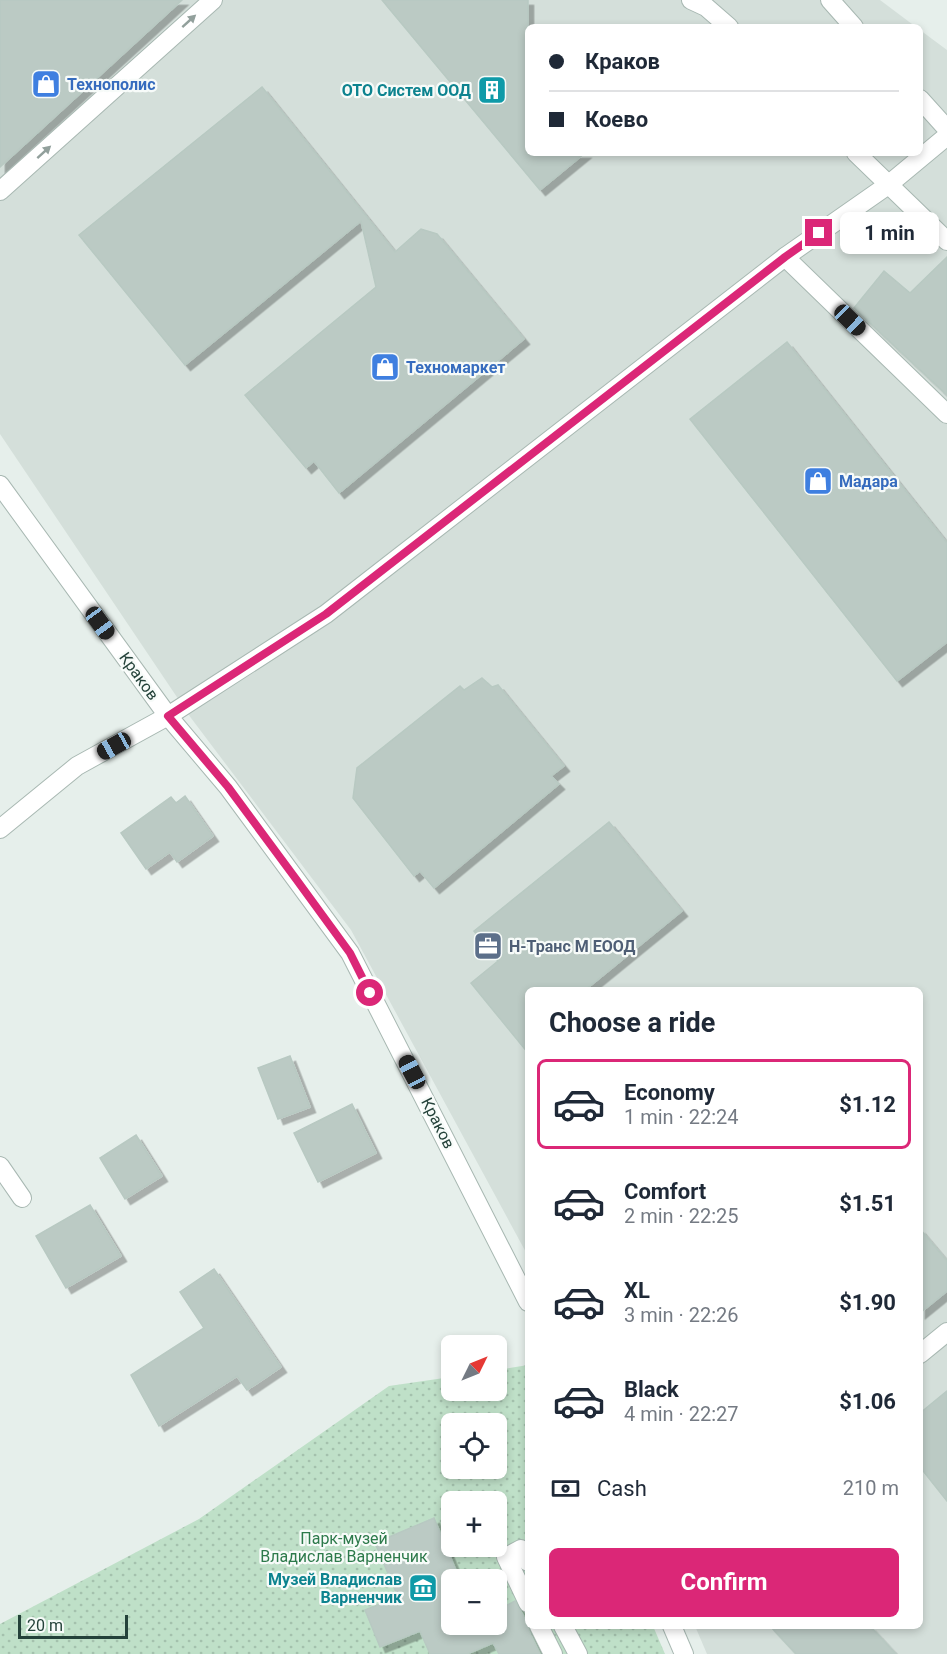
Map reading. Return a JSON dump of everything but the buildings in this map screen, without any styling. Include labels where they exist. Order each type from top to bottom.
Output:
[{"type":"street","points":[[0,190],[213,0]]},
{"type":"street","points":[[691,0],[706,7],[726,24]]},
{"type":"street","points":[[830,0],[851,24]]},
{"type":"street","points":[[923,102],[947,129]]},
{"type":"street","points":[[923,156],[947,136]]},
{"type":"street","points":[[859,156],[947,241]]},
{"type":"street","points":[[0,829],[77,766],[168,716],[326,614],[785,257],[888,185],[923,156]]},
{"type":"street","points":[[785,257],[947,414]]},
{"type":"street","name":"Краков","points":[[0,485],[168,716],[228,787],[350,953],[525,1296]]},
{"type":"street","points":[[0,1166],[21,1197]]},
{"type":"street","points":[[923,1352],[947,1332]]},
{"type":"street","points":[[525,1556],[521,1549],[506,1557],[525,1597]]},
{"type":"street","points":[[540,1629],[553,1654]]},
{"type":"street","points":[[565,1629],[578,1654]]},
{"type":"street","points":[[673,1629],[684,1654]]},
{"type":"shaded area","points":[[0,0],[880,0],[912,24],[525,24],[525,156],[923,156],[923,32],[947,50],[947,1654],[707,1654],[696,1629],[923,1629],[923,987],[525,987],[525,1250],[351,930],[191,718],[0,434]]},
{"type":"green space","name":"Парк-музей Владислав Варненчик","points":[[525,1365],[525,1629],[654,1629],[665,1654],[0,1654],[0,1624],[199,1519],[389,1386],[441,1378],[441,1401],[507,1401],[507,1368]]},
{"type":"place","name":"Технополис","points":[[46,84]]},
{"type":"place","name":"ОТО Систем ООД","points":[[492,90]]},
{"type":"place","name":"Техномаркет","points":[[385,367]]},
{"type":"place","name":"Мадара","points":[[818,481]]},
{"type":"place","name":"Н-Транс М ЕООД","points":[[488,946]]},
{"type":"place","name":"Музей Владислав Варненчик","points":[[423,1588]]},
{"type":"route","points":[[370,993],[350,953],[228,787],[168,716],[326,614],[785,257],[819,233]]}]
